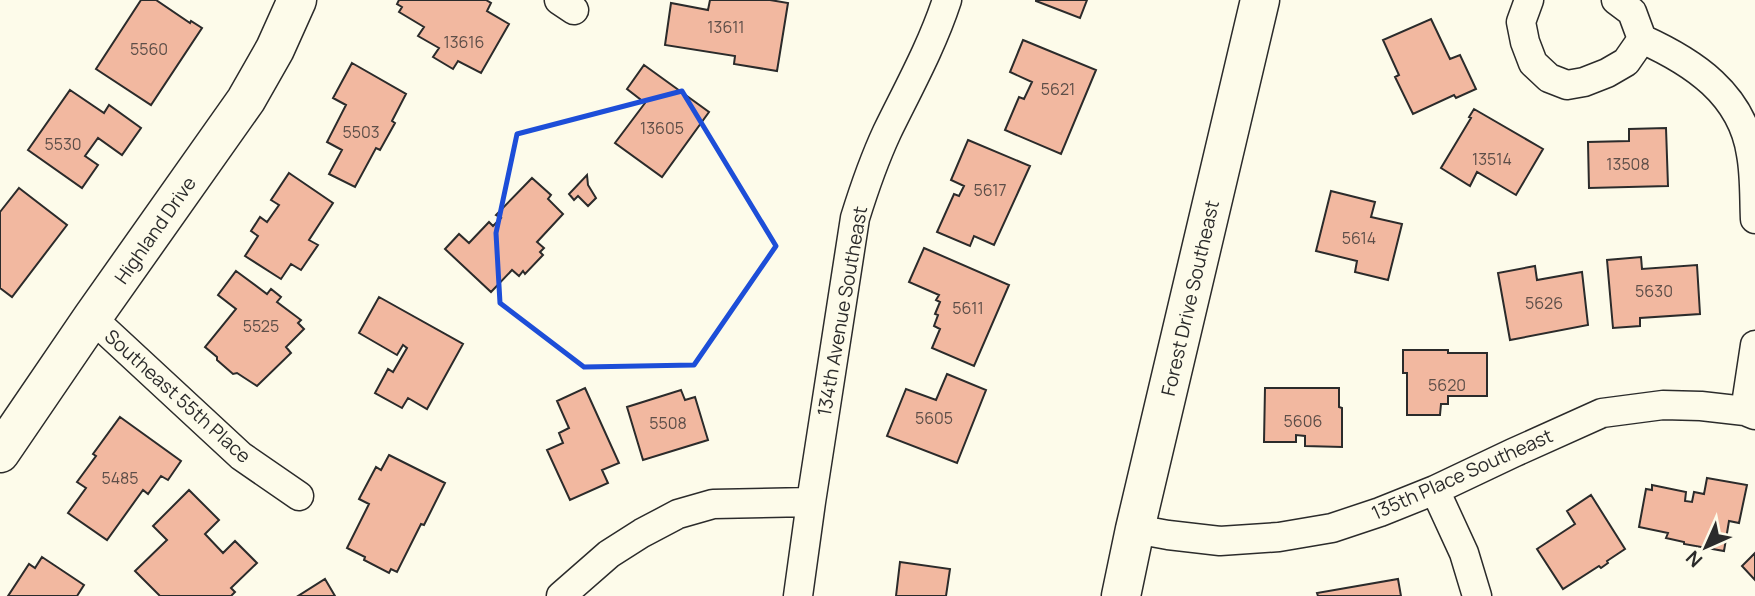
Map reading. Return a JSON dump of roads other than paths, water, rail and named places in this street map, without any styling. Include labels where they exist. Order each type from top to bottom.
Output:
[{"type":"main road","name":"Highland Drive","points":[[0,453],[246,100],[275,48],[297,0]]},
{"type":"main road","name":"Forest Drive Southeast","points":[[1121,596],[1261,0]]},
{"type":"street","name":"134th Avenue Southeast","points":[[798,596],[855,218],[885,135],[939,24],[947,0]]},
{"type":"street","points":[[1529,0],[1521,22],[1525,42],[1534,63],[1549,78],[1567,85],[1584,82],[1626,62],[1642,39]]},
{"type":"street","points":[[1616,0],[1632,12],[1642,39],[1673,53],[1697,70],[1723,92],[1741,119],[1751,153],[1755,219]]},
{"type":"street","name":"Southeast 55th Place","points":[[92,318],[241,456],[299,496]]},
{"type":"street","points":[[1750,413],[1755,345]]},
{"type":"street","name":"135th Place Southeast","points":[[1135,529],[1220,541],[1279,537],[1332,528],[1435,490],[1602,413],[1662,405],[1701,406],[1750,413]]},
{"type":"street","points":[[1435,490],[1464,552],[1477,596]]},
{"type":"street","points":[[561,596],[608,554],[678,514],[713,504],[811,502]]}]
